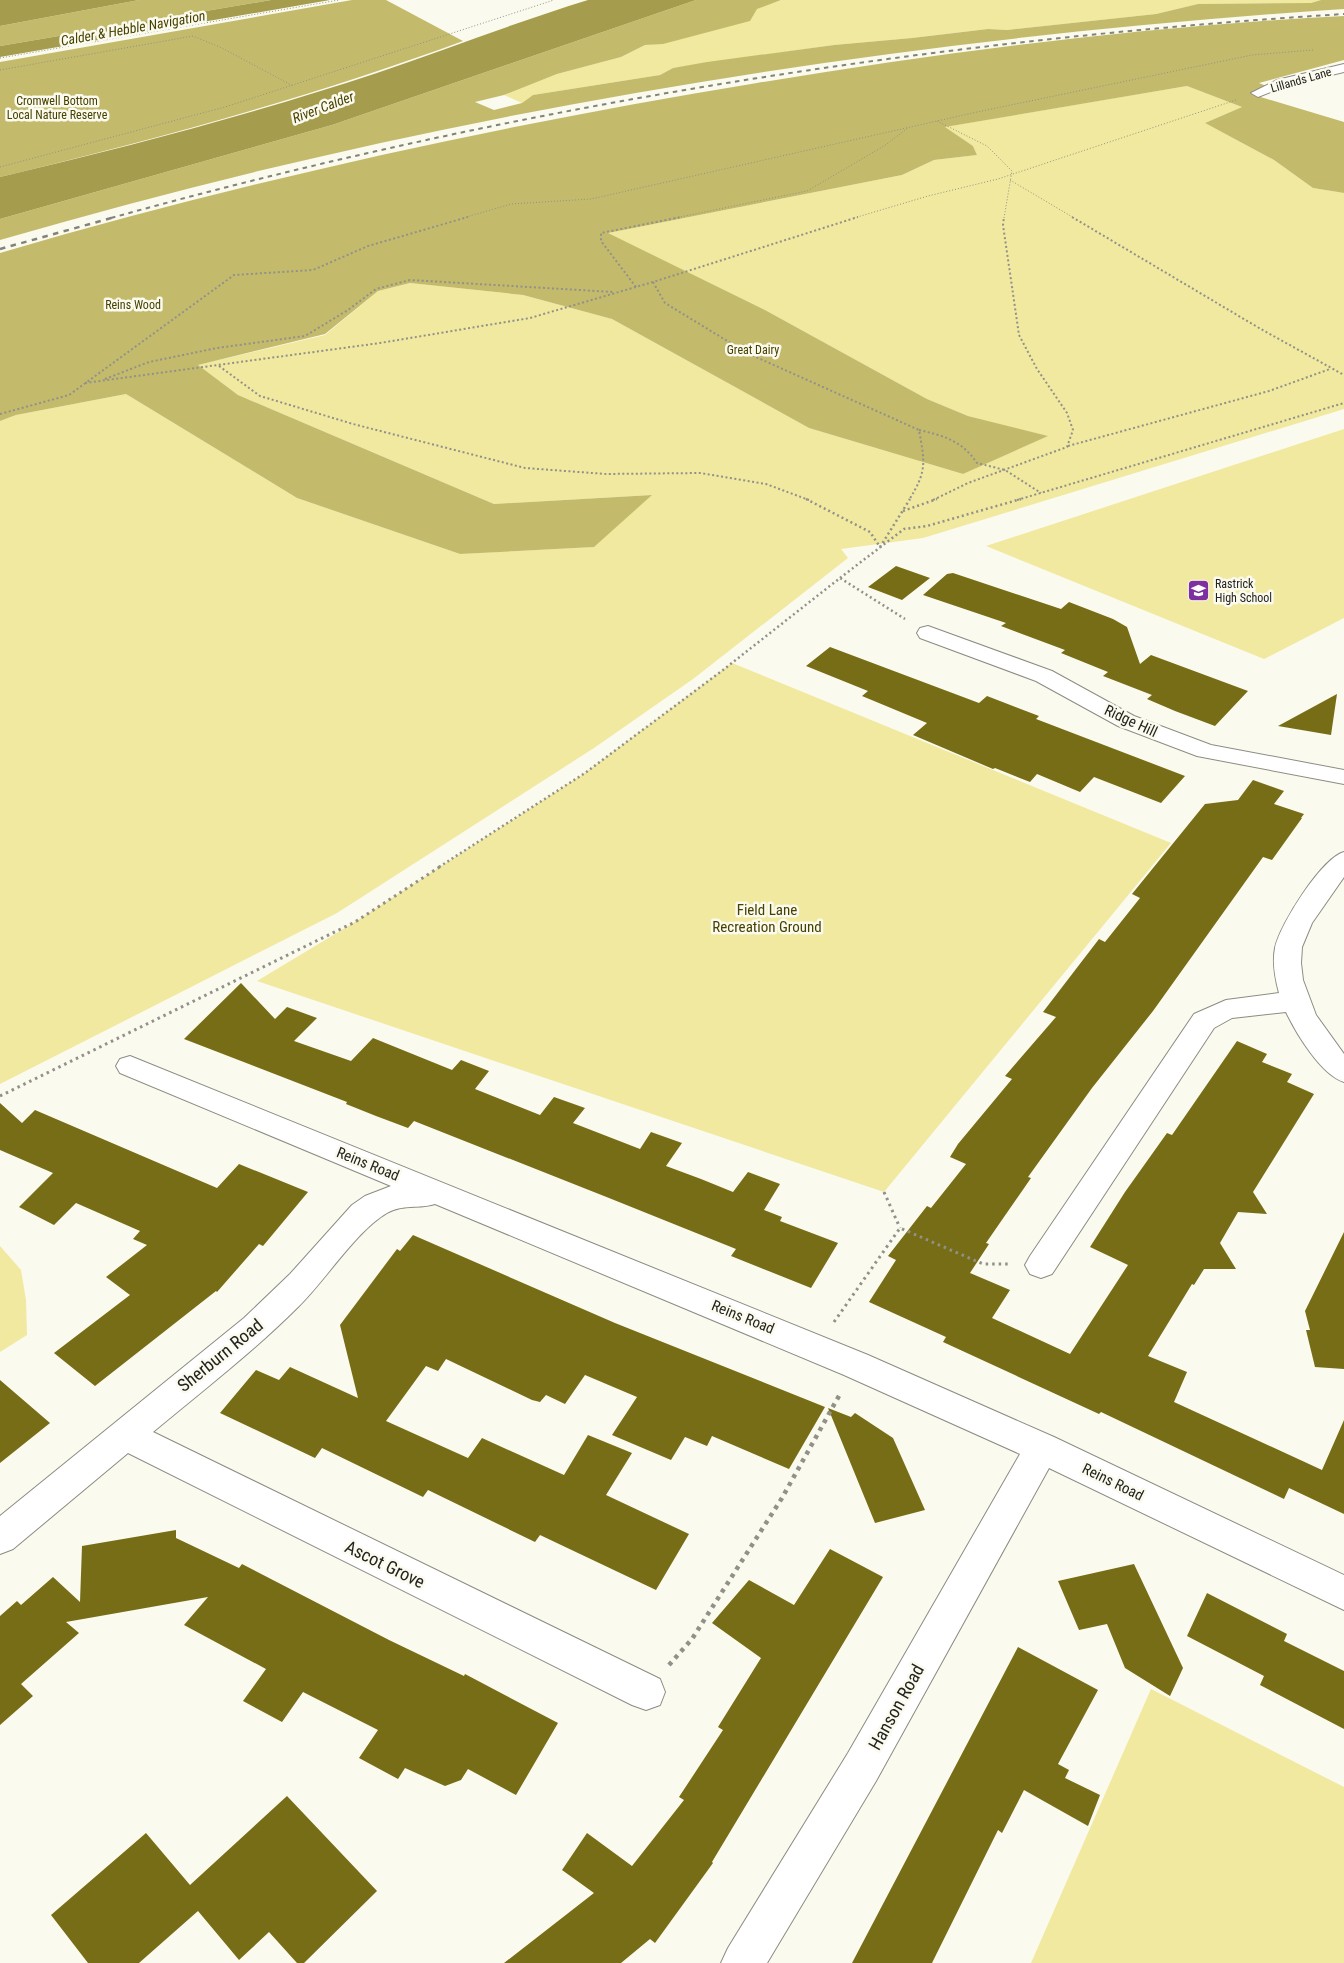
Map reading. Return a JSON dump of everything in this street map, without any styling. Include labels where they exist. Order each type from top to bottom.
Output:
[{"type":"street","name":"Lillands Lane","points":[[1258,93],[1282,83],[1344,68]]},
{"type":"street","name":"Ridge Hill","points":[[928,633],[1044,676],[1133,724],[1204,751],[1344,777]]},
{"type":"street","points":[[1344,860],[1301,916],[1289,948],[1289,974],[1296,1001],[1325,1052],[1344,1072]]},
{"type":"street","points":[[1041,1265],[1204,1021],[1226,1009],[1296,1001]]},
{"type":"street","name":"Reins Road","points":[[130,1066],[816,1347],[1042,1448],[1344,1593]]},
{"type":"street","name":"Sherburn Road","points":[[0,1538],[263,1321],[288,1297],[368,1208],[402,1194],[441,1194]]},
{"type":"street","name":"Ascot Grove","points":[[127,1432],[140,1442],[219,1482],[646,1692]]},
{"type":"street","name":"Hanson Road","points":[[743,1963],[862,1766],[1042,1448]]},
{"type":"path","points":[[0,58],[339,0]]},
{"type":"path","points":[[0,167],[225,107],[554,0]]},
{"type":"path","points":[[0,70],[193,36],[222,48],[294,86]]},
{"type":"path","points":[[0,414],[69,395],[234,275],[313,270],[368,246],[512,204],[591,199],[936,121],[1252,54],[1316,50]]},
{"type":"path","points":[[84,383],[380,343],[530,318],[654,282],[902,203],[1013,174],[1258,93]]},
{"type":"path","points":[[936,121],[966,132],[980,140],[1006,161],[1013,174]]},
{"type":"path","points":[[636,287],[601,241],[601,233],[807,191],[829,176],[889,144],[909,128]]},
{"type":"path","points":[[1013,174],[1010,180],[1003,225],[1019,335],[1037,369],[1067,413],[1073,430],[1068,447]]},
{"type":"path","points":[[1010,180],[1330,369],[1344,375]]},
{"type":"path","points":[[100,381],[149,362],[217,348],[306,336],[348,310],[376,289],[410,280],[617,292]]},
{"type":"path","points":[[654,282],[665,303],[747,353],[919,430],[942,435],[967,448],[977,463],[1005,470],[1042,493]]},
{"type":"path","points":[[218,365],[260,396],[354,424],[525,468],[606,474],[700,473],[766,484],[811,501],[870,532],[880,547]]},
{"type":"path","points":[[902,511],[946,496],[968,483],[1068,447],[1270,391],[1330,369]]},
{"type":"path","points":[[0,1096],[355,922],[585,773],[723,670],[904,529],[927,526],[1344,403]]},
{"type":"path","points":[[880,547],[919,484],[925,462],[919,430]]},
{"type":"path","points":[[840,578],[928,633]]},
{"type":"path","points":[[884,1192],[900,1228],[983,1264],[1041,1265]]},
{"type":"path","points":[[816,1347],[900,1228]]},
{"type":"path","points":[[646,1692],[692,1639],[782,1498],[837,1400]]},
{"type":"green space","points":[[139,0],[271,0],[0,46],[0,26]]},
{"type":"green space","name":"Cromwell Bottom Local Nature Reserve","points":[[352,0],[386,0],[463,41],[291,99],[117,148],[0,177],[0,62]]},
{"type":"green space","points":[[696,0],[781,0],[757,9],[750,21],[663,44],[645,45],[621,57],[557,74],[504,95],[475,102],[494,110],[522,103],[533,95],[660,75],[673,68],[707,62],[834,45],[988,29],[1007,30],[1156,14],[1198,4],[1311,3],[1321,0],[1344,0],[1344,9],[1174,22],[1004,40],[834,62],[666,88],[498,119],[331,154],[165,195],[0,240],[0,219],[332,125]]},
{"type":"green space","points":[[781,0],[1321,0],[1311,3],[1198,4],[1156,14],[1007,30],[988,29],[834,45],[673,68],[660,75],[533,95],[522,103],[504,95],[557,74],[621,57],[645,45],[663,43]]},
{"type":"green space","name":"Reins Wood","points":[[1344,16],[1344,60],[1259,83],[1274,89],[1254,95],[1344,122],[1344,193],[1313,188],[1274,160],[1205,123],[1242,107],[1187,86],[945,127],[973,146],[977,155],[934,160],[902,175],[608,233],[765,310],[927,399],[968,416],[1048,436],[963,474],[809,428],[612,319],[523,295],[410,283],[378,291],[325,334],[198,365],[238,395],[494,504],[652,495],[594,547],[460,554],[297,498],[126,394],[16,415],[0,421],[0,253],[94,226],[281,178],[471,136],[661,99],[903,60],[1050,41],[1197,26]]},
{"type":"green space","points":[[1187,86],[1242,107],[1205,123],[1274,160],[1313,188],[1344,193],[1344,409],[923,538],[841,549],[848,558],[693,679],[594,748],[337,913],[0,1084],[0,421],[16,415],[126,394],[297,498],[460,554],[593,547],[651,495],[494,504],[238,395],[197,365],[325,335],[378,291],[410,283],[523,295],[612,319],[809,428],[963,474],[1047,436],[968,416],[927,399],[765,310],[607,233],[902,175],[934,160],[977,155],[973,146],[944,127]]},
{"type":"green space","name":"Rastrick High School","points":[[1344,429],[1344,618],[1264,659],[986,546]]},
{"type":"green space","name":"Field Lane Recreation Ground","points":[[732,663],[1171,843],[884,1192],[257,981],[355,922],[585,773]]},
{"type":"green space","points":[[0,1246],[21,1270],[26,1300],[27,1335],[0,1352]]},
{"type":"green space","points":[[1151,1689],[1344,1787],[1344,1963],[1031,1963]]},
{"type":"water","points":[[0,0],[139,0],[0,26]]},
{"type":"water","name":"Calder & Hebble Navigation","points":[[271,0],[330,0],[0,57],[0,46]]},
{"type":"water","name":"River Calder","points":[[588,0],[696,0],[332,125],[0,219],[0,177],[142,142],[284,102],[377,73],[508,26]]},
{"type":"building","points":[[896,566],[930,578],[902,600],[868,587]]},
{"type":"building","points":[[953,573],[1061,609],[1069,602],[1113,619],[1127,627],[1140,664],[1151,655],[1248,691],[1215,726],[1175,711],[1147,699],[1152,695],[1103,676],[1108,672],[1061,653],[1065,650],[1001,626],[1006,623],[923,595],[947,574]]},
{"type":"building","points":[[830,647],[979,703],[987,696],[1039,716],[1036,719],[1185,776],[1161,803],[1094,777],[1080,792],[1037,774],[1030,782],[995,768],[993,769],[913,735],[927,723],[862,696],[868,691],[806,666]]},
{"type":"building","points":[[1337,694],[1331,735],[1278,726]]},
{"type":"building","points":[[1253,780],[1284,791],[1274,804],[1304,814],[1302,818],[1272,860],[1263,857],[1153,1011],[1092,1088],[1028,1177],[1031,1178],[986,1243],[989,1244],[970,1273],[1010,1290],[992,1318],[1070,1354],[1128,1265],[1090,1247],[1125,1192],[1167,1133],[1172,1135],[1237,1041],[1267,1054],[1262,1062],[1292,1074],[1287,1082],[1314,1094],[1253,1192],[1267,1214],[1238,1212],[1220,1243],[1236,1269],[1204,1269],[1194,1285],[1192,1284],[1148,1356],[1187,1372],[1174,1402],[1322,1470],[1344,1420],[1344,1514],[1289,1488],[1284,1499],[1101,1412],[1099,1414],[943,1342],[946,1337],[869,1302],[896,1260],[888,1256],[927,1206],[931,1208],[966,1164],[950,1157],[958,1144],[1012,1079],[1005,1076],[1056,1017],[1043,1012],[1099,939],[1105,942],[1140,898],[1132,894],[1205,804],[1238,800]]},
{"type":"building","points":[[241,983],[275,1019],[287,1007],[317,1018],[294,1041],[351,1061],[373,1038],[452,1070],[461,1060],[489,1071],[475,1089],[540,1115],[554,1097],[585,1108],[573,1123],[640,1149],[651,1132],[682,1143],[666,1166],[733,1192],[748,1172],[780,1184],[764,1210],[782,1217],[780,1221],[838,1243],[811,1288],[731,1256],[736,1249],[609,1198],[414,1121],[408,1128],[346,1104],[347,1102],[184,1039]]},
{"type":"building","points":[[0,1103],[22,1123],[35,1110],[217,1188],[239,1164],[308,1192],[263,1246],[259,1244],[217,1292],[95,1386],[54,1353],[130,1295],[106,1277],[147,1245],[133,1239],[140,1231],[76,1203],[54,1225],[19,1207],[53,1173],[0,1150]]},
{"type":"building","points":[[1344,1232],[1344,1369],[1315,1367],[1306,1330],[1310,1330],[1305,1311]]},
{"type":"building","points":[[413,1235],[615,1323],[825,1407],[789,1469],[712,1436],[707,1446],[685,1437],[671,1460],[612,1435],[637,1397],[585,1375],[565,1404],[546,1395],[540,1402],[532,1400],[446,1359],[438,1371],[426,1366],[386,1421],[468,1458],[482,1438],[564,1475],[588,1435],[632,1453],[606,1495],[689,1534],[656,1590],[540,1535],[535,1542],[428,1490],[423,1497],[322,1448],[315,1458],[220,1413],[256,1370],[279,1380],[290,1367],[358,1398],[340,1325],[397,1249],[400,1251]]},
{"type":"building","points":[[0,1380],[50,1423],[0,1463]]},
{"type":"building","points":[[828,1408],[851,1417],[855,1413],[893,1438],[925,1510],[875,1523]]},
{"type":"building","points":[[176,1530],[176,1538],[239,1568],[242,1564],[389,1640],[464,1676],[465,1674],[558,1723],[516,1795],[468,1769],[461,1780],[445,1786],[405,1768],[398,1779],[359,1758],[378,1730],[303,1692],[282,1722],[243,1701],[266,1669],[184,1625],[208,1597],[66,1622],[79,1633],[21,1684],[33,1696],[0,1725],[0,1616],[17,1601],[21,1605],[53,1577],[80,1602],[82,1546]]},
{"type":"building","points":[[830,1549],[883,1577],[713,1863],[655,1943],[650,1939],[621,1963],[504,1963],[594,1893],[562,1870],[587,1833],[632,1866],[684,1800],[679,1797],[723,1730],[718,1727],[761,1658],[712,1623],[749,1580],[794,1605]]},
{"type":"building","points":[[1134,1564],[1183,1668],[1170,1696],[1125,1668],[1107,1624],[1079,1630],[1058,1581]]},
{"type":"building","points":[[1207,1593],[1287,1634],[1284,1641],[1344,1671],[1344,1729],[1260,1685],[1264,1676],[1187,1636]]},
{"type":"building","points":[[1018,1647],[1098,1690],[1058,1764],[1069,1770],[1065,1778],[1100,1795],[1088,1826],[1024,1790],[1002,1833],[998,1830],[932,1963],[852,1963]]},
{"type":"building","points":[[287,1796],[377,1891],[304,1963],[297,1963],[269,1932],[239,1960],[198,1911],[139,1963],[88,1963],[51,1915],[146,1833],[190,1885]]},
{"type":"railway","points":[[111,218],[262,178],[415,143],[568,111],[722,84],[877,60],[1032,41],[1344,14]]},
{"type":"railway","points":[[0,249],[115,217]]},
{"type":"place","name":"Rastrick High School","points":[[1199,591]]},
{"type":"park label","name":"Great Dairy","points":[[753,350]]}]
